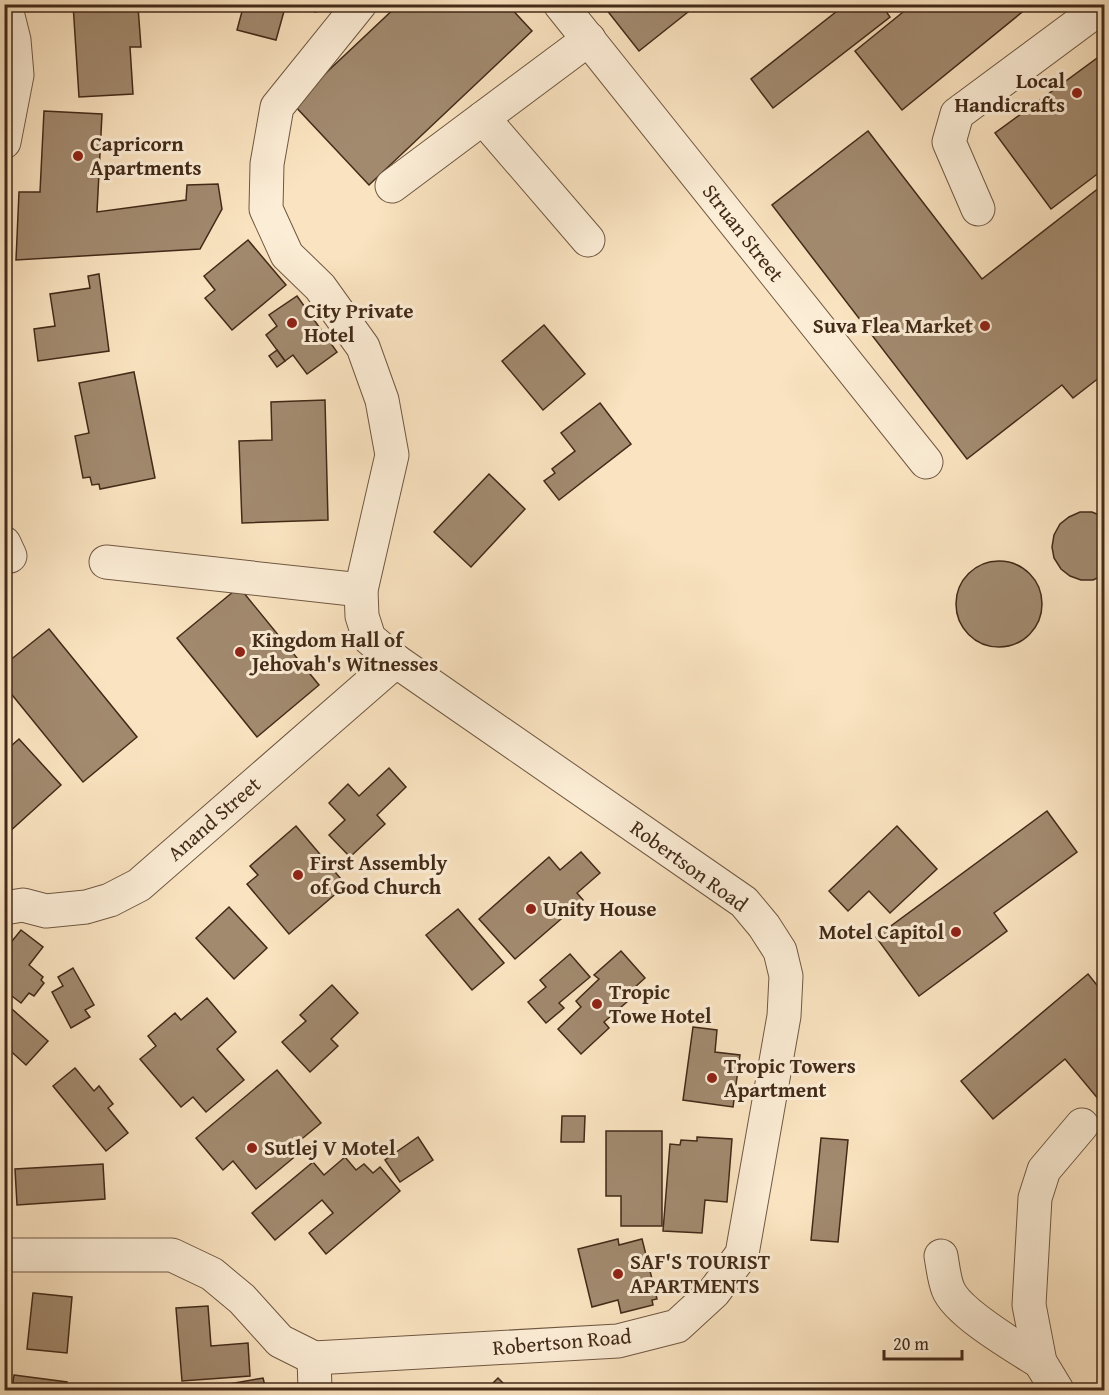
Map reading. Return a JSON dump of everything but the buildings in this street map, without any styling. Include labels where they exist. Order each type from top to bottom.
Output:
[{"type":"street","points":[[4,142],[17,75],[14,40],[5,4]]},
{"type":"street","name":"Robertson Road","points":[[4,1255],[172,1255],[212,1274],[242,1299],[280,1341],[314,1358],[618,1341],[677,1326],[714,1292],[741,1254],[784,1016],[786,975],[780,951],[744,902],[396,661],[369,638],[362,616],[361,590],[392,455],[382,400],[363,347],[320,288],[287,255],[266,209],[267,164],[277,107],[360,4]]},
{"type":"street","name":"Struan Street","points":[[560,4],[926,462]]},
{"type":"street","points":[[978,209],[949,142],[957,114],[1104,5]]},
{"type":"street","points":[[392,186],[589,39]]},
{"type":"street","points":[[483,118],[588,240]]},
{"type":"street","points":[[106,562],[361,590]]},
{"type":"street","name":"Anand Street","points":[[4,908],[23,905],[46,911],[86,907],[110,900],[139,885],[396,661]]},
{"type":"street","points":[[1057,1390],[1040,1362],[1029,1305],[1035,1198],[1044,1170],[1082,1125]]},
{"type":"street","points":[[941,1256],[948,1290],[964,1309],[988,1329],[1040,1362]]},
{"type":"street","points":[[314,1358],[315,1390]]},
{"type":"place","name":"Local Handicrafts","points":[[1077,93]]},
{"type":"place","name":"Capricorn Apartments","points":[[78,156]]},
{"type":"place","name":"City Private Hotel","points":[[292,323]]},
{"type":"place","name":"Suva Flea Market","points":[[985,326]]},
{"type":"place","name":"Kingdom Hall of Jehovah's Witnesses","points":[[240,652]]},
{"type":"place","name":"First Assembly of God Church","points":[[298,875]]},
{"type":"place","name":"Unity House","points":[[531,909]]},
{"type":"place","name":"Motel Capitol","points":[[956,932]]},
{"type":"place","name":"Tropic Towe Hotel","points":[[597,1004]]},
{"type":"place","name":"Tropic Towers Apartment","points":[[712,1078]]},
{"type":"place","name":"Sutlej V Motel","points":[[252,1148]]},
{"type":"place","name":"SAF'S TOURIST APARTMENTS","points":[[618,1274]]}]
